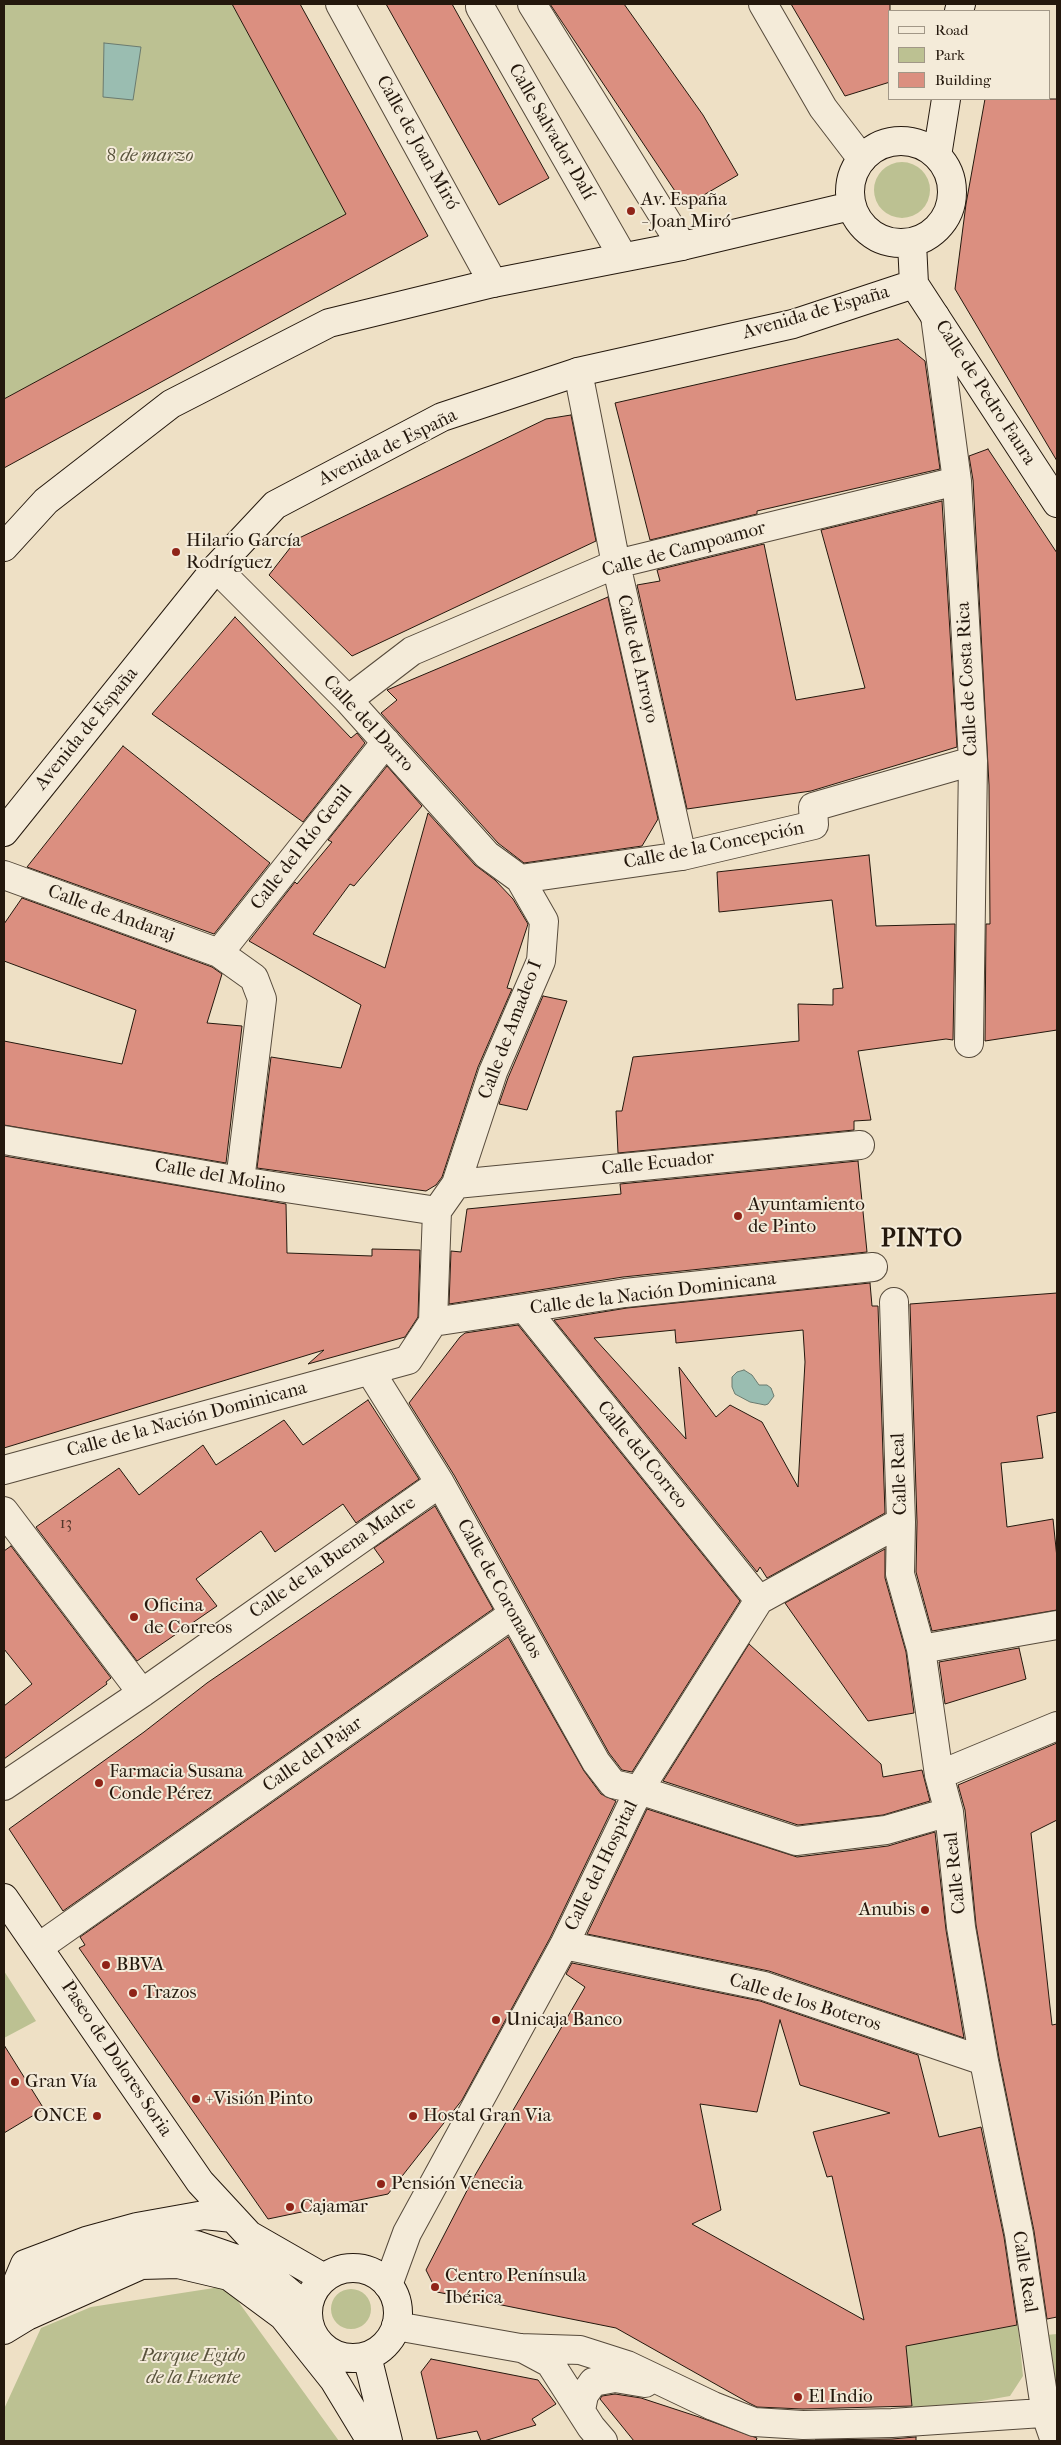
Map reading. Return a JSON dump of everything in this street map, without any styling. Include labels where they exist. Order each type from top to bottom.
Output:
[{"type":"street","name":"Calle de Joan Miró","points":[[340,4],[493,283]]},
{"type":"street","points":[[532,4],[682,246]]},
{"type":"street","points":[[763,4],[823,108],[862,159]]},
{"type":"street","name":"Calle Salvador Dalí","points":[[480,5],[623,257]]},
{"type":"street","points":[[937,156],[946,100]]},
{"type":"street","points":[[906,141],[923,146],[937,156],[950,178],[952,196],[947,215],[937,229],[912,243],[894,244],[872,235],[860,223],[851,206],[852,177],[862,159],[876,148],[893,142],[906,141]]},
{"type":"street","points":[[4,547],[46,501],[171,404],[329,323],[493,283],[682,246],[851,206]]},
{"type":"street","points":[[912,243],[914,284]]},
{"type":"street","name":"Calle de Pedro Faura","points":[[914,284],[1057,503]]},
{"type":"street","name":"Avenida de España","points":[[4,832],[216,568],[275,505],[442,417],[578,372],[793,324],[914,284]]},
{"type":"street","name":"Calle de Costa Rica","points":[[935,316],[957,481],[973,761],[969,1042]]},
{"type":"street","name":"Calle del Arroyo","points":[[578,372],[616,564],[682,856]]},
{"type":"street","name":"Calle de Campoamor","points":[[348,700],[412,651],[616,564],[957,481]]},
{"type":"street","name":"Calle del Darro","points":[[216,568],[348,700],[486,855],[520,879]]},
{"type":"street","name":"Calle del Río Genil","points":[[219,953],[386,742]]},
{"type":"street","name":"Calle de la Concepción","points":[[520,879],[682,856],[814,826],[813,807],[973,761]]},
{"type":"street","name":"Calle de Andaraj","points":[[4,875],[219,953],[254,978],[262,999],[240,1181]]},
{"type":"street","name":"Calle de Amadeo I","points":[[436,1211],[456,1184],[492,1072],[541,961],[544,921],[520,879]]},
{"type":"street","name":"Calle del Molino","points":[[4,1140],[240,1181],[436,1211]]},
{"type":"street","name":"Calle Ecuador","points":[[456,1184],[860,1145]]},
{"type":"street","points":[[433,1322],[436,1211]]},
{"type":"street","name":"Calle de la Nación Dominicana","points":[[4,1470],[408,1360],[433,1322],[526,1310],[625,1293],[873,1267]]},
{"type":"street","name":"Calle Real","points":[[894,1302],[901,1522],[900,1574],[921,1649],[940,1775],[949,1812],[961,1927],[984,2060],[1052,2413],[1055,2441]]},
{"type":"street","name":"Calle del Correo","points":[[526,1310],[758,1600]]},
{"type":"street","name":"Calle de Coronados","points":[[370,1371],[440,1484],[596,1762],[613,1784],[639,1790],[796,1841],[886,1830],[949,1812]]},
{"type":"street","name":"Calle de la Buena Madre","points":[[4,1786],[142,1693],[440,1484]]},
{"type":"street","points":[[4,1511],[142,1693]]},
{"type":"street","name":"Calle del Hospital","points":[[388,2285],[407,2233],[564,1945],[639,1790],[758,1600],[901,1522]]},
{"type":"street","name":"Calle del Pajar","points":[[39,1947],[513,1614]]},
{"type":"street","points":[[921,1649],[1057,1625]]},
{"type":"street","points":[[940,1775],[1057,1726]]},
{"type":"street","name":"Paseo de Dolores Soria","points":[[4,1898],[200,2182],[249,2235],[324,2278]]},
{"type":"street","name":"Calle de los Boteros","points":[[564,1945],[764,1986],[984,2060]]},
{"type":"street","points":[[7,2293],[25,2264],[86,2241],[137,2228],[204,2215],[233,2218]]},
{"type":"street","points":[[7,2293],[128,2248],[196,2245],[257,2266],[308,2308]]},
{"type":"street","points":[[4,2330],[35,2312],[141,2265],[178,2264],[229,2276],[284,2316],[334,2380],[371,2441]]},
{"type":"street","points":[[351,2268],[378,2275],[388,2285],[395,2297],[398,2311],[396,2326],[390,2338],[380,2349],[366,2356],[352,2358],[337,2355],[324,2348],[314,2337],[309,2323],[308,2308],[316,2286],[324,2278],[337,2271],[351,2268]]},
{"type":"street","points":[[396,2326],[520,2348],[580,2350],[627,2365],[754,2422],[803,2425],[892,2423],[1052,2413]]},
{"type":"street","points":[[520,2348],[550,2363],[603,2441]]},
{"type":"street","points":[[366,2356],[388,2441]]},
{"type":"street","points":[[581,2410],[584,2395],[593,2382],[615,2378],[676,2388]]},
{"type":"green space","name":"8 de marzo","points":[[4,4],[232,4],[347,215],[4,399]]},
{"type":"green space","points":[[896,162],[908,162],[922,170],[930,184],[928,201],[922,210],[908,218],[896,218],[886,213],[879,206],[874,196],[874,184],[879,174],[886,167]]},
{"type":"green space","points":[[4,1971],[36,2021],[4,2038]]},
{"type":"green space","name":"Parque Egido de la Fuente","points":[[227,2286],[339,2441],[4,2441],[4,2409],[41,2328],[91,2307]]},
{"type":"green space","points":[[351,2289],[365,2295],[371,2309],[365,2323],[351,2329],[337,2323],[331,2309],[337,2295]]},
{"type":"green space","points":[[1018,2325],[1023,2376],[1010,2396],[913,2413],[905,2346]]},
{"type":"green space","points":[[1057,2334],[1057,2392],[1046,2335]]},
{"type":"water","points":[[104,43],[141,47],[133,100],[103,97]]},
{"type":"water","points":[[744,1370],[752,1375],[759,1385],[767,1385],[771,1388],[774,1396],[768,1404],[750,1402],[735,1394],[732,1387],[732,1377],[737,1372]]},
{"type":"building","points":[[232,4],[300,4],[428,236],[4,468],[4,399],[346,214]]},
{"type":"building","points":[[386,4],[452,4],[549,178],[499,205]]},
{"type":"building","points":[[550,4],[624,4],[703,115],[738,175],[685,206]]},
{"type":"building","points":[[791,4],[890,4],[890,10],[888,10],[888,83],[845,96]]},
{"type":"building","points":[[1057,99],[1057,461],[955,289],[966,204],[985,100]]},
{"type":"building","points":[[898,339],[925,361],[940,469],[757,511],[757,514],[650,540],[615,403]]},
{"type":"building","points":[[571,415],[596,541],[352,656],[269,575],[297,539],[546,419]]},
{"type":"building","points":[[988,449],[1057,553],[1057,1030],[985,1041],[986,924],[990,924],[989,785],[973,480],[969,456]]},
{"type":"building","points":[[942,501],[957,747],[811,791],[687,809],[637,585],[660,581],[657,570],[764,544],[796,700],[865,688],[821,530]]},
{"type":"building","points":[[608,597],[658,819],[642,846],[524,863],[498,843],[381,713],[397,700],[387,690]]},
{"type":"building","points":[[235,617],[351,738],[357,733],[365,743],[303,822],[152,714]]},
{"type":"building","points":[[123,746],[270,863],[214,934],[27,867]]},
{"type":"building","points":[[387,766],[422,806],[354,886],[350,884],[313,934],[385,968],[428,813],[475,865],[495,880],[513,899],[528,924],[507,988],[512,989],[478,1067],[442,1177],[436,1185],[426,1191],[257,1168],[271,1057],[341,1068],[361,1005],[249,941],[295,882],[297,884],[332,842],[328,840]]},
{"type":"building","points":[[869,855],[876,926],[955,924],[953,1040],[946,1039],[858,1051],[871,1120],[854,1121],[854,1130],[618,1153],[616,1111],[622,1111],[633,1057],[799,1041],[798,1004],[833,1005],[833,989],[843,988],[832,900],[719,912],[717,872]]},
{"type":"building","points":[[22,898],[212,967],[222,974],[207,1023],[242,1026],[226,1163],[4,1125],[4,1041],[122,1064],[136,1010],[4,961],[4,924]]},
{"type":"building","points":[[543,996],[567,1001],[527,1110],[499,1104],[508,1078]]},
{"type":"building","points":[[4,1156],[286,1204],[287,1253],[372,1256],[372,1249],[420,1250],[418,1317],[405,1337],[308,1364],[324,1350],[4,1448]]},
{"type":"building","points":[[858,1161],[867,1252],[623,1277],[449,1304],[451,1251],[461,1252],[467,1209],[621,1194],[620,1184]]},
{"type":"building","points":[[870,1283],[872,1306],[878,1306],[885,1513],[767,1578],[760,1567],[757,1572],[554,1320],[627,1308]],"holes":[[[675,1330],[676,1343],[803,1330],[805,1362],[798,1487],[762,1422],[730,1405],[716,1417],[679,1367],[686,1439],[594,1338]]]},
{"type":"building","points":[[1057,1293],[1057,1412],[1037,1416],[1043,1458],[1001,1463],[1007,1527],[1053,1519],[1057,1558],[1057,1610],[932,1631],[916,1572],[917,1522],[910,1304]]},
{"type":"building","points":[[518,1325],[740,1601],[632,1772],[622,1770],[609,1753],[454,1475],[409,1403],[465,1333]]},
{"type":"building","points":[[368,1400],[419,1479],[356,1523],[343,1504],[275,1552],[261,1531],[196,1579],[217,1606],[137,1661],[36,1527],[119,1468],[139,1495],[203,1445],[216,1465],[284,1420],[303,1445]]},
{"type":"building","points":[[435,1506],[493,1609],[63,1911],[9,1829],[144,1732],[207,1683],[384,1562],[374,1548]]},
{"type":"building","points":[[11,1546],[111,1678],[106,1682],[107,1684],[4,1759],[4,1706],[32,1684],[4,1649],[4,1551]]},
{"type":"building","points":[[885,1549],[885,1578],[906,1652],[914,1713],[868,1721],[785,1603]]},
{"type":"building","points":[[508,1637],[584,1771],[601,1794],[616,1801],[550,1938],[462,2100],[388,2194],[268,2219],[79,1948],[85,1945],[80,1937]]},
{"type":"building","points":[[749,1644],[881,1764],[883,1777],[922,1770],[930,1801],[883,1815],[798,1825],[663,1781]]},
{"type":"building","points":[[1019,1648],[1026,1679],[945,1704],[939,1662]]},
{"type":"building","points":[[1057,1743],[1057,1820],[1031,1833],[1052,2025],[1057,2024],[1057,2317],[1047,2319],[1034,2231],[999,2058],[976,1925],[965,1810],[958,1785]]},
{"type":"building","points":[[647,1809],[797,1857],[888,1846],[935,1832],[946,1930],[964,2038],[769,1971],[587,1934]]},
{"type":"building","points":[[572,1963],[760,2001],[918,2055],[939,2137],[981,2127],[1004,2237],[1017,2325],[906,2346],[912,2406],[803,2409],[757,2407],[616,2328],[437,2292],[426,2270],[474,2177],[585,1987],[566,1974]],"holes":[[[780,2020],[800,2085],[890,2113],[813,2132],[827,2177],[832,2176],[864,2320],[692,2224],[721,2210],[700,2104],[757,2112]]]},
{"type":"building","name":"Gran Vía","points":[[4,2045],[44,2109],[4,2133]]},
{"type":"building","points":[[431,2359],[538,2380],[556,2404],[532,2419],[536,2425],[484,2441],[481,2441],[477,2431],[437,2439],[421,2372]]},
{"type":"building","points":[[615,2394],[641,2398],[757,2438],[756,2441],[634,2441],[600,2399],[602,2396]]},
{"type":"building","points":[[916,2437],[916,2441],[815,2440],[892,2439]]},
{"type":"place","name":"Av. España - Joan Miró","points":[[631,211]]},
{"type":"place","name":"Hilario García Rodríguez","points":[[176,552]]},
{"type":"place","name":"Ayuntamiento de Pinto","points":[[738,1216]]},
{"type":"place","name":"Oficina de Correos","points":[[134,1617]]},
{"type":"place","name":"Farmacia Susana Conde Pérez","points":[[99,1783]]},
{"type":"place","name":"Anubis","points":[[925,1910]]},
{"type":"place","name":"BBVA","points":[[106,1965]]},
{"type":"place","name":"Trazos","points":[[133,1993]]},
{"type":"place","name":"Unicaja Banco","points":[[496,2020]]},
{"type":"place","name":"Gran Vía","points":[[15,2082]]},
{"type":"place","name":"+Visión Pinto","points":[[196,2099]]},
{"type":"place","name":"ONCE","points":[[97,2116]]},
{"type":"place","name":"Hostal Gran Via","points":[[413,2116]]},
{"type":"place","name":"Pensión Venecia","points":[[381,2184]]},
{"type":"place","name":"Cajamar","points":[[290,2207]]},
{"type":"place","name":"Centro Península Ibérica","points":[[435,2287]]},
{"type":"place","name":"El Indio","points":[[798,2397]]},
{"type":"district","name":"PINTO","points":[[922,1240]]}]
